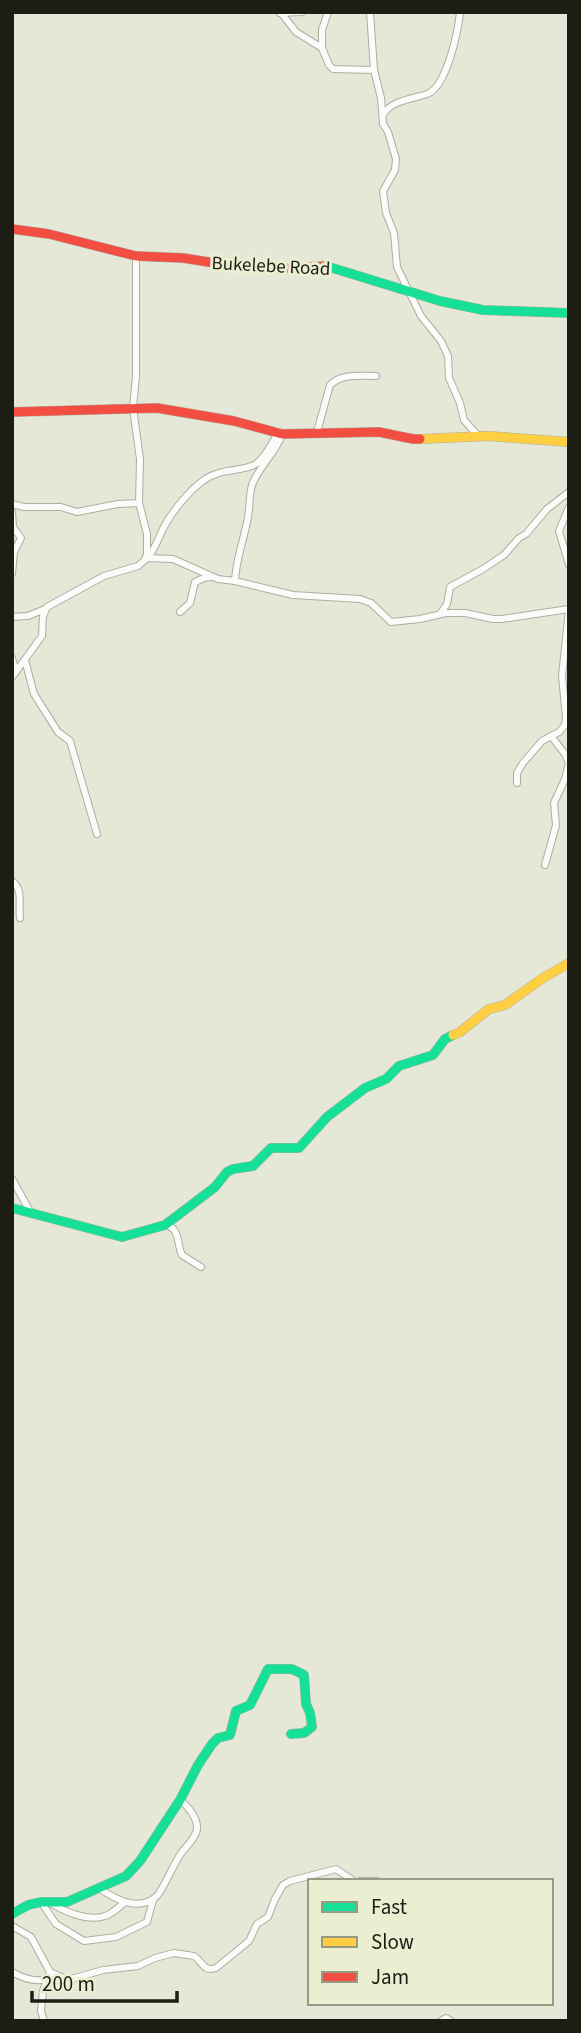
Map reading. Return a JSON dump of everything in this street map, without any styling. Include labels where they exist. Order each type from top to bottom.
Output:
[{"type":"street","points":[[280,13],[302,12]]},
{"type":"street","points":[[328,12],[322,30],[322,48],[329,65],[333,69],[374,70]]},
{"type":"street","points":[[370,12],[374,70],[381,98],[383,124],[388,132],[396,163],[383,192],[394,233],[397,267],[421,316],[441,341],[448,356],[449,378],[464,420],[478,436]]},
{"type":"street","points":[[383,115],[389,107],[419,94],[429,93],[436,85],[446,70],[454,47],[460,12]]},
{"type":"street","points":[[280,13],[296,32],[322,48]]},
{"type":"street","name":"Bukelebe Road","points":[[12,229],[49,234],[136,256],[183,258],[234,266],[279,269],[328,266],[440,301],[483,310],[569,313]]},
{"type":"street","points":[[136,256],[134,408],[140,451],[139,503],[147,534],[147,558]]},
{"type":"street","points":[[317,432],[333,382],[348,376],[376,376]]},
{"type":"street","points":[[12,412],[158,408],[234,421],[280,433],[379,432],[422,439],[478,436],[569,442]]},
{"type":"street","points":[[12,617],[28,616],[104,576],[138,566],[159,541],[166,522],[191,492],[214,474],[254,465],[280,433]]},
{"type":"street","points":[[235,581],[253,485],[259,471],[276,448],[280,433]]},
{"type":"street","points":[[439,614],[447,604],[450,587],[504,555],[547,509],[569,492]]},
{"type":"street","points":[[12,504],[78,512],[139,503]]},
{"type":"street","points":[[569,507],[559,533],[569,565]]},
{"type":"street","points":[[12,512],[13,527],[21,536],[13,556],[12,573]]},
{"type":"street","points":[[147,558],[173,559],[213,577],[299,596],[360,599],[371,603],[391,622],[439,614],[465,613],[502,619],[569,609],[562,676],[566,721],[562,730],[542,741],[523,762],[518,770],[516,783]]},
{"type":"street","points":[[180,612],[191,600],[195,582],[213,577]]},
{"type":"street","points":[[14,675],[42,636],[45,609]]},
{"type":"street","points":[[12,658],[14,675]]},
{"type":"street","points":[[25,660],[34,694],[58,732],[71,741],[97,834]]},
{"type":"street","points":[[545,864],[556,825],[554,803],[569,763],[551,736]]},
{"type":"street","points":[[12,881],[19,892],[20,918]]},
{"type":"street","points":[[12,1208],[119,1237],[164,1225],[215,1186],[227,1171],[253,1166],[271,1149],[299,1148],[327,1118],[365,1088],[386,1079],[399,1066],[433,1055],[445,1039],[460,1032],[489,1009],[505,1005],[569,963]]},
{"type":"street","points":[[12,1179],[31,1213]]},
{"type":"street","points":[[164,1225],[175,1229],[182,1255],[201,1267]]},
{"type":"street","points":[[12,1914],[23,1906],[44,1902],[68,1902],[122,1879],[140,1861],[212,1744],[218,1738],[230,1735],[236,1711],[250,1705],[268,1669],[295,1670],[304,1675],[306,1704],[312,1727],[304,1733],[291,1734]]},
{"type":"street","points":[[44,1902],[56,1924],[82,1941],[116,1937],[147,1922],[153,1900],[197,1831],[194,1818],[180,1800]]},
{"type":"street","points":[[12,1972],[37,1981],[52,1976],[72,1980],[103,1970],[140,1965],[174,1953],[194,1956],[205,1969],[214,1969],[249,1941],[257,1924],[268,1917],[279,1890],[287,1882],[336,1869],[351,1879]]},
{"type":"street","points":[[100,1889],[124,1903],[153,1900]]},
{"type":"street","points":[[44,1902],[63,1911],[97,1918],[109,1915],[124,1903]]},
{"type":"street","points":[[12,1926],[31,1937],[52,1976]]},
{"type":"street","points":[[44,2021],[41,2011],[43,1991],[52,1976]]},
{"type":"street","points":[[441,2021],[446,2018],[451,2021]]},
{"type":"traffic: fast","points":[[326,266],[440,301],[483,310],[569,313]]},
{"type":"traffic: fast","points":[[12,1208],[122,1237],[165,1225],[215,1187],[227,1172],[253,1166],[271,1148],[299,1148],[327,1117],[365,1088],[386,1079],[399,1066],[433,1055],[445,1039],[453,1035]]},
{"type":"traffic: fast","points":[[12,1914],[28,1905],[41,1902],[67,1902],[126,1876],[140,1861],[180,1800],[212,1744],[218,1738],[230,1735],[236,1711],[250,1705],[268,1669],[292,1669],[304,1675],[306,1704],[312,1727],[304,1733],[291,1734]]},
{"type":"traffic: slow","points":[[420,439],[488,436],[569,442]]},
{"type":"traffic: slow","points":[[453,1035],[489,1009],[505,1005],[569,963]]},
{"type":"traffic: jam","points":[[12,229],[49,234],[136,256],[183,258],[234,266],[279,269],[326,266]]},
{"type":"traffic: jam","points":[[12,412],[157,408],[234,421],[282,434],[379,432],[420,439]]}]
